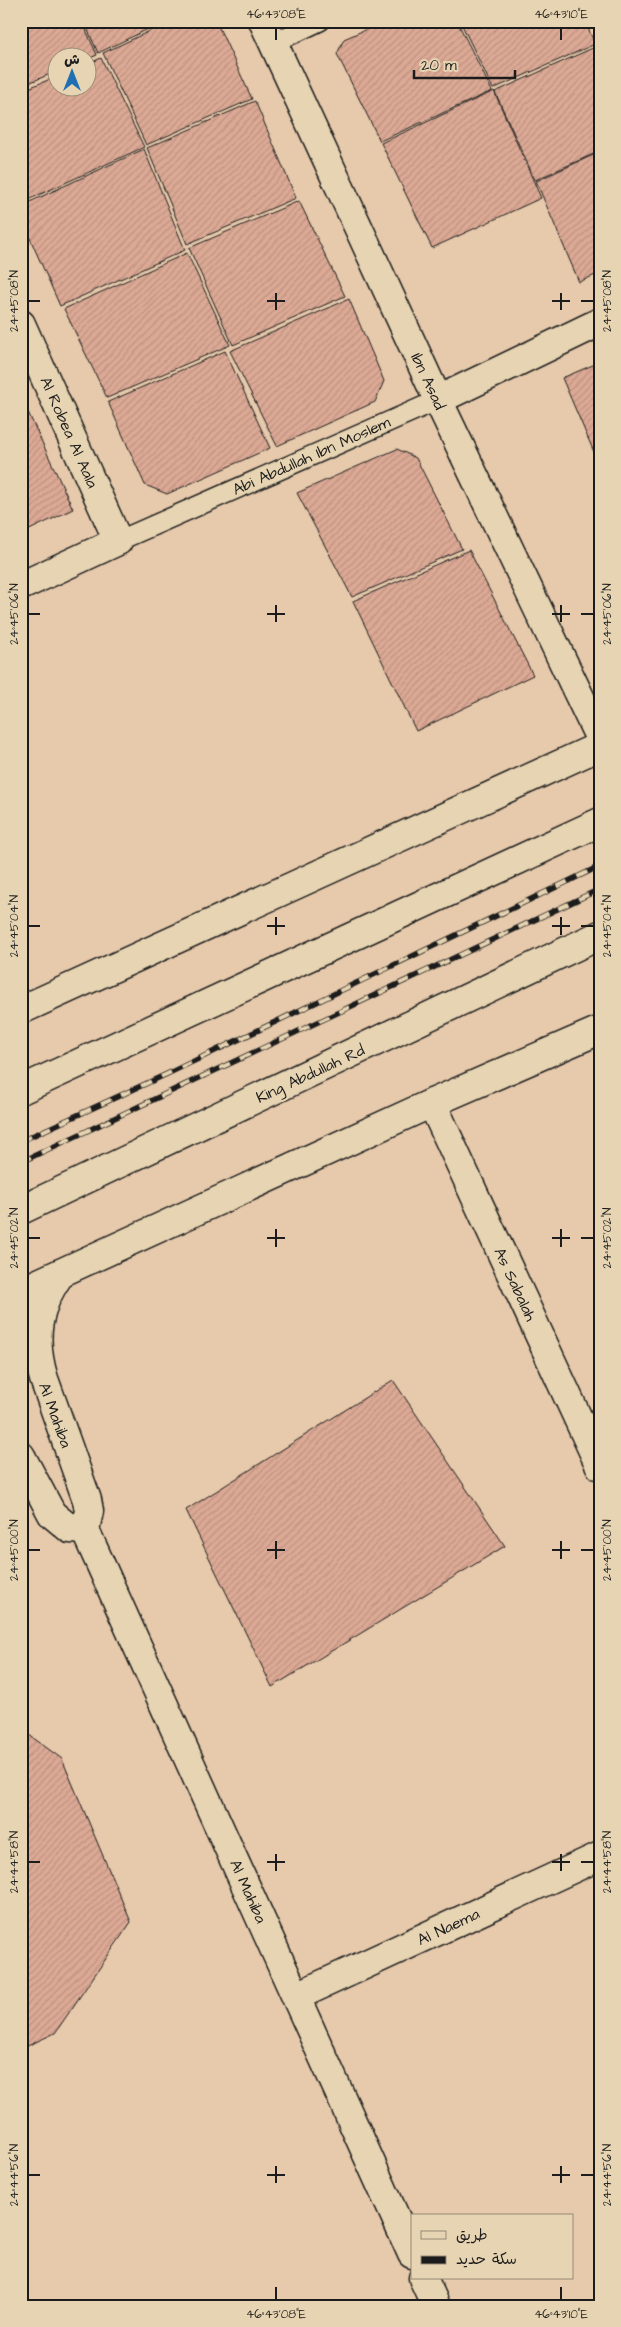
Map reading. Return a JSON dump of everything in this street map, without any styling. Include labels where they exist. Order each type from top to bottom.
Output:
[{"type":"main road","name":"Ibn Asad","points":[[268,32],[438,400],[600,739]]},
{"type":"main road","name":"Abi Abdullah Ibn Moslem","points":[[438,400],[600,322]]},
{"type":"main road","name":"Al Robea Al Aala","points":[[21,324],[118,541]]},
{"type":"main road","name":"Abi Abdullah Ibn Moslem","points":[[21,586],[118,541]]},
{"type":"main road","points":[[21,1010],[600,746]]},
{"type":"main road","points":[[21,1090],[600,822]]},
{"type":"main road","name":"King Abdullah Rd","points":[[21,1210],[600,935]]},
{"type":"main road","points":[[21,1291],[432,1103],[600,1030]]},
{"type":"main road","name":"As Sabalah","points":[[432,1103],[600,1466]]},
{"type":"main road","name":"Al Mahiba","points":[[61,1273],[50,1288],[42,1305],[36,1342],[38,1361],[87,1500],[89,1511],[85,1530],[411,2252]]},
{"type":"main road","points":[[21,1456],[52,1514],[70,1529],[85,1530]]},
{"type":"main road","name":"Al Naema","points":[[297,1996],[600,1856]]},
{"type":"main road","points":[[424,2280],[436,2306]]},
{"type":"lane","points":[[268,32],[320,21]]},
{"type":"lane","name":"Abi Abdullah Ibn Moslem","points":[[118,541],[438,400]]},
{"type":"building","points":[[21,21],[82,21],[94,48],[48,48],[48,75],[21,86]]},
{"type":"building","points":[[84,21],[165,21],[98,53],[98,48],[96,48]]},
{"type":"building","points":[[171,21],[216,21],[252,99],[146,145],[103,53]]},
{"type":"building","points":[[385,21],[457,21],[492,91],[380,141],[337,54],[344,39]]},
{"type":"building","points":[[460,21],[585,21],[595,44],[493,89]]},
{"type":"building","points":[[595,47],[600,57],[600,151],[535,180],[495,92]]},
{"type":"building","points":[[101,58],[144,147],[21,203],[21,91],[48,80],[48,98],[98,98],[98,59]]},
{"type":"building","points":[[494,91],[541,198],[432,248],[381,143]]},
{"type":"building","points":[[255,101],[296,198],[187,244],[147,148]]},
{"type":"building","points":[[144,149],[185,250],[60,306],[21,218],[21,206]]},
{"type":"building","points":[[600,152],[600,273],[579,282],[536,181]]},
{"type":"building","points":[[299,201],[345,296],[233,345],[189,248]]},
{"type":"building","points":[[187,253],[230,345],[107,398],[64,309]]},
{"type":"building","points":[[349,299],[384,381],[375,402],[277,446],[230,351]]},
{"type":"building","points":[[225,351],[270,448],[167,494],[145,485],[108,402]]},
{"type":"building","points":[[600,362],[600,466],[562,378]]},
{"type":"building","points":[[21,397],[73,509],[21,534]]},
{"type":"building","points":[[397,449],[416,458],[462,549],[352,597],[297,493]]},
{"type":"building","points":[[469,550],[533,675],[416,731],[353,601]]},
{"type":"building","points":[[393,1380],[505,1546],[272,1687],[186,1510]]},
{"type":"building","points":[[21,1729],[62,1759],[131,1922],[55,2033],[21,2049]]},
{"type":"railway","points":[[21,1141],[167,1074],[600,866]]},
{"type":"railway","points":[[21,1162],[600,889]]}]
